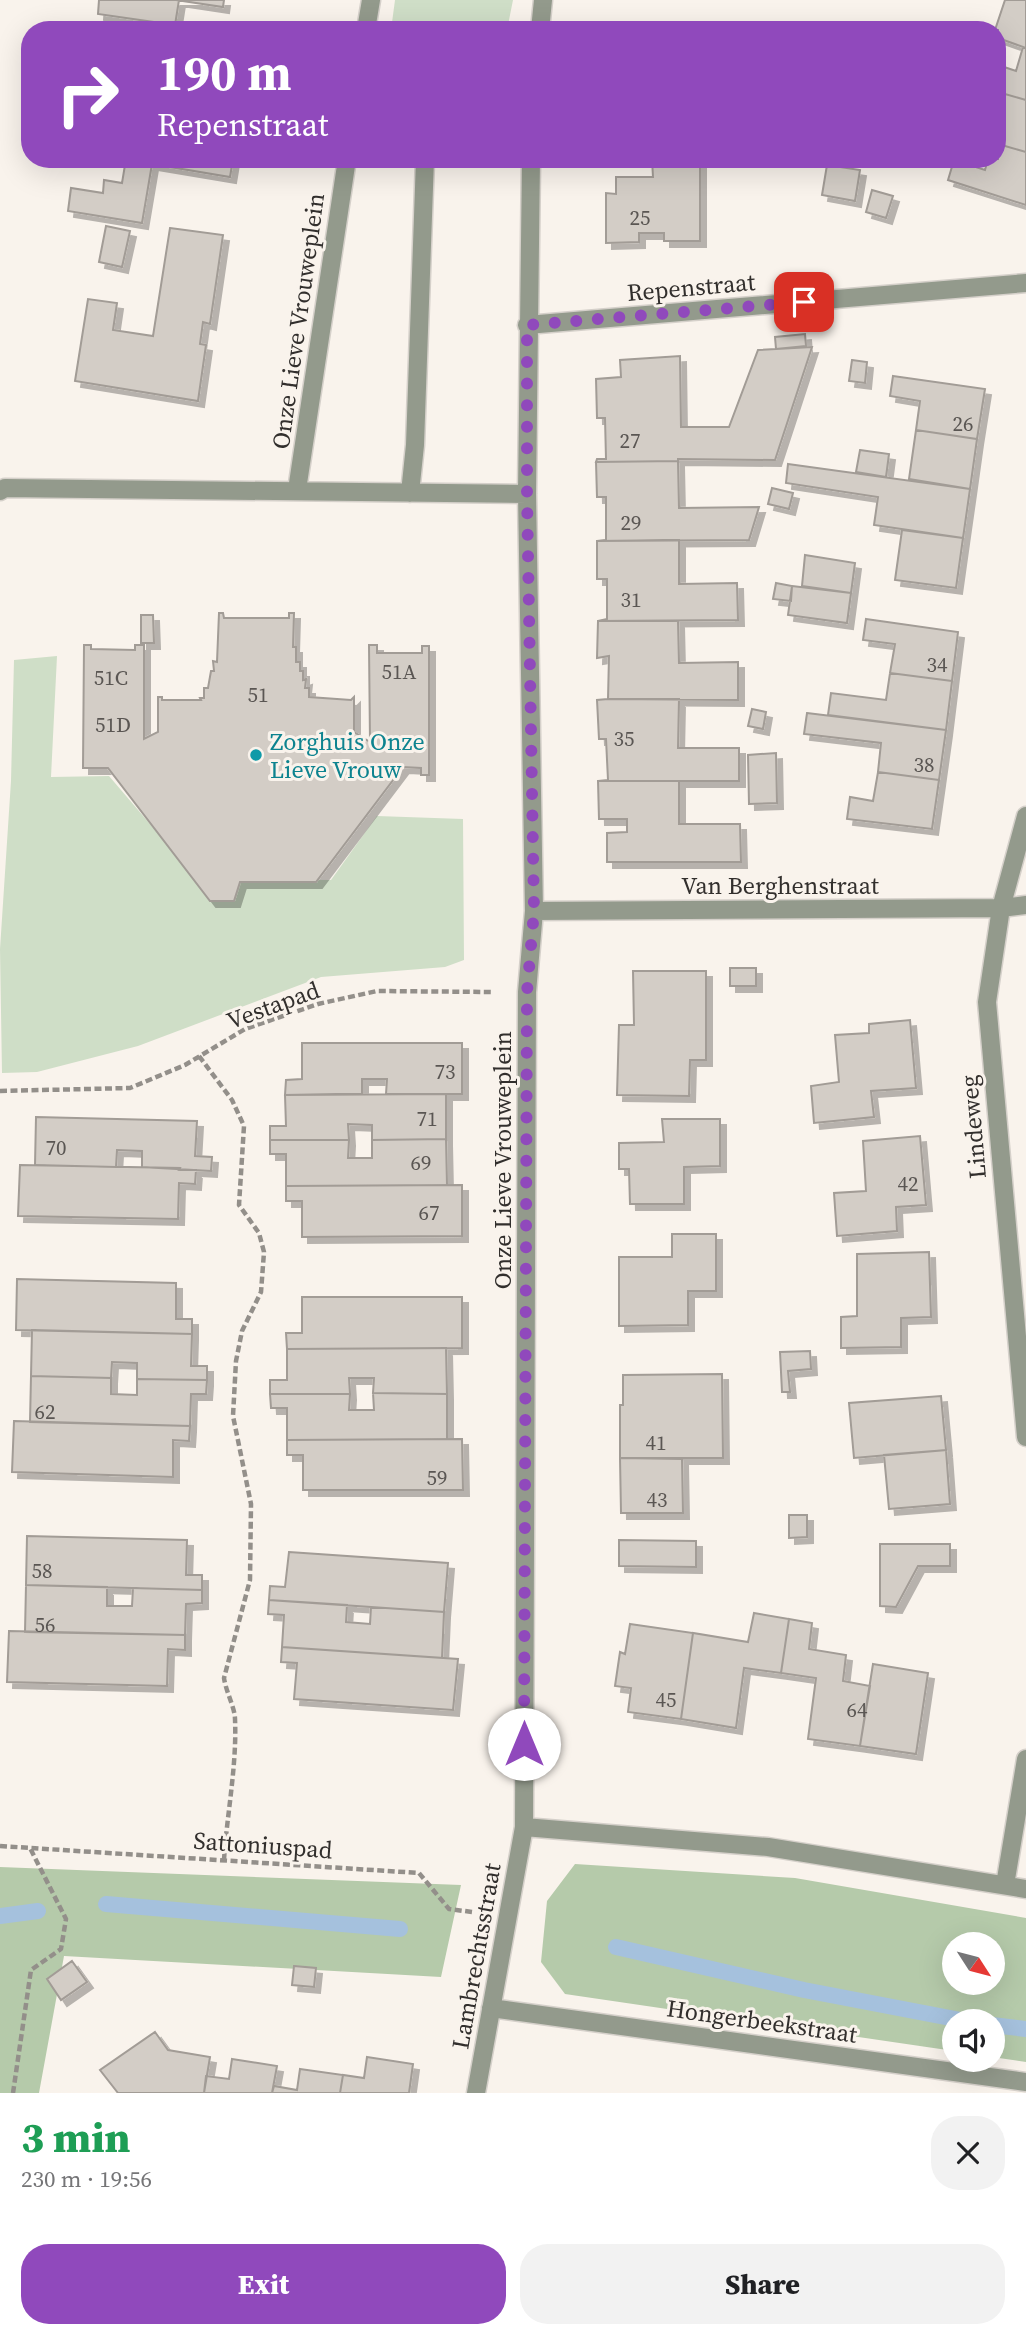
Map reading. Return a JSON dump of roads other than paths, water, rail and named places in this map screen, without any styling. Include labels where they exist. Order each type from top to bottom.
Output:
[{"type":"street","points":[[368,21],[371,0]]},
{"type":"street","points":[[541,21],[543,0]]},
{"type":"street","name":"Onze Lieve Vrouweplein","points":[[298,490],[346,168]]},
{"type":"street","points":[[410,493],[415,445],[425,168]]},
{"type":"street","name":"Onze Lieve Vrouweplein","points":[[524,1827],[527,992],[534,911],[527,494],[531,168]]},
{"type":"street","name":"Repenstraat","points":[[527,325],[1026,283]]},
{"type":"street","points":[[0,491],[5,488],[527,494]]},
{"type":"street","name":"Lindeweg","points":[[1026,816],[1001,908],[987,1002],[1026,1437]]},
{"type":"street","name":"Van Berghenstraat","points":[[534,911],[1001,908],[1026,905]]},
{"type":"street","points":[[1005,1885],[1026,1759]]},
{"type":"street","points":[[524,1827],[768,1847],[1026,1889]]},
{"type":"street","name":"Lambrechtsstraat","points":[[476,2093],[524,1827]]},
{"type":"street","name":"Hongerbeekstraat","points":[[491,2008],[1026,2082]]},
{"type":"waterway","points":[[106,1904],[400,1929]]},
{"type":"waterway","points":[[0,1916],[38,1911]]},
{"type":"waterway","points":[[616,1947],[804,1990],[942,2016]]},
{"type":"waterway","points":[[1005,2027],[1026,2029]]},
{"type":"place","name":"Zorghuis Onze Lieve Vrouw","points":[[256,755]]}]
